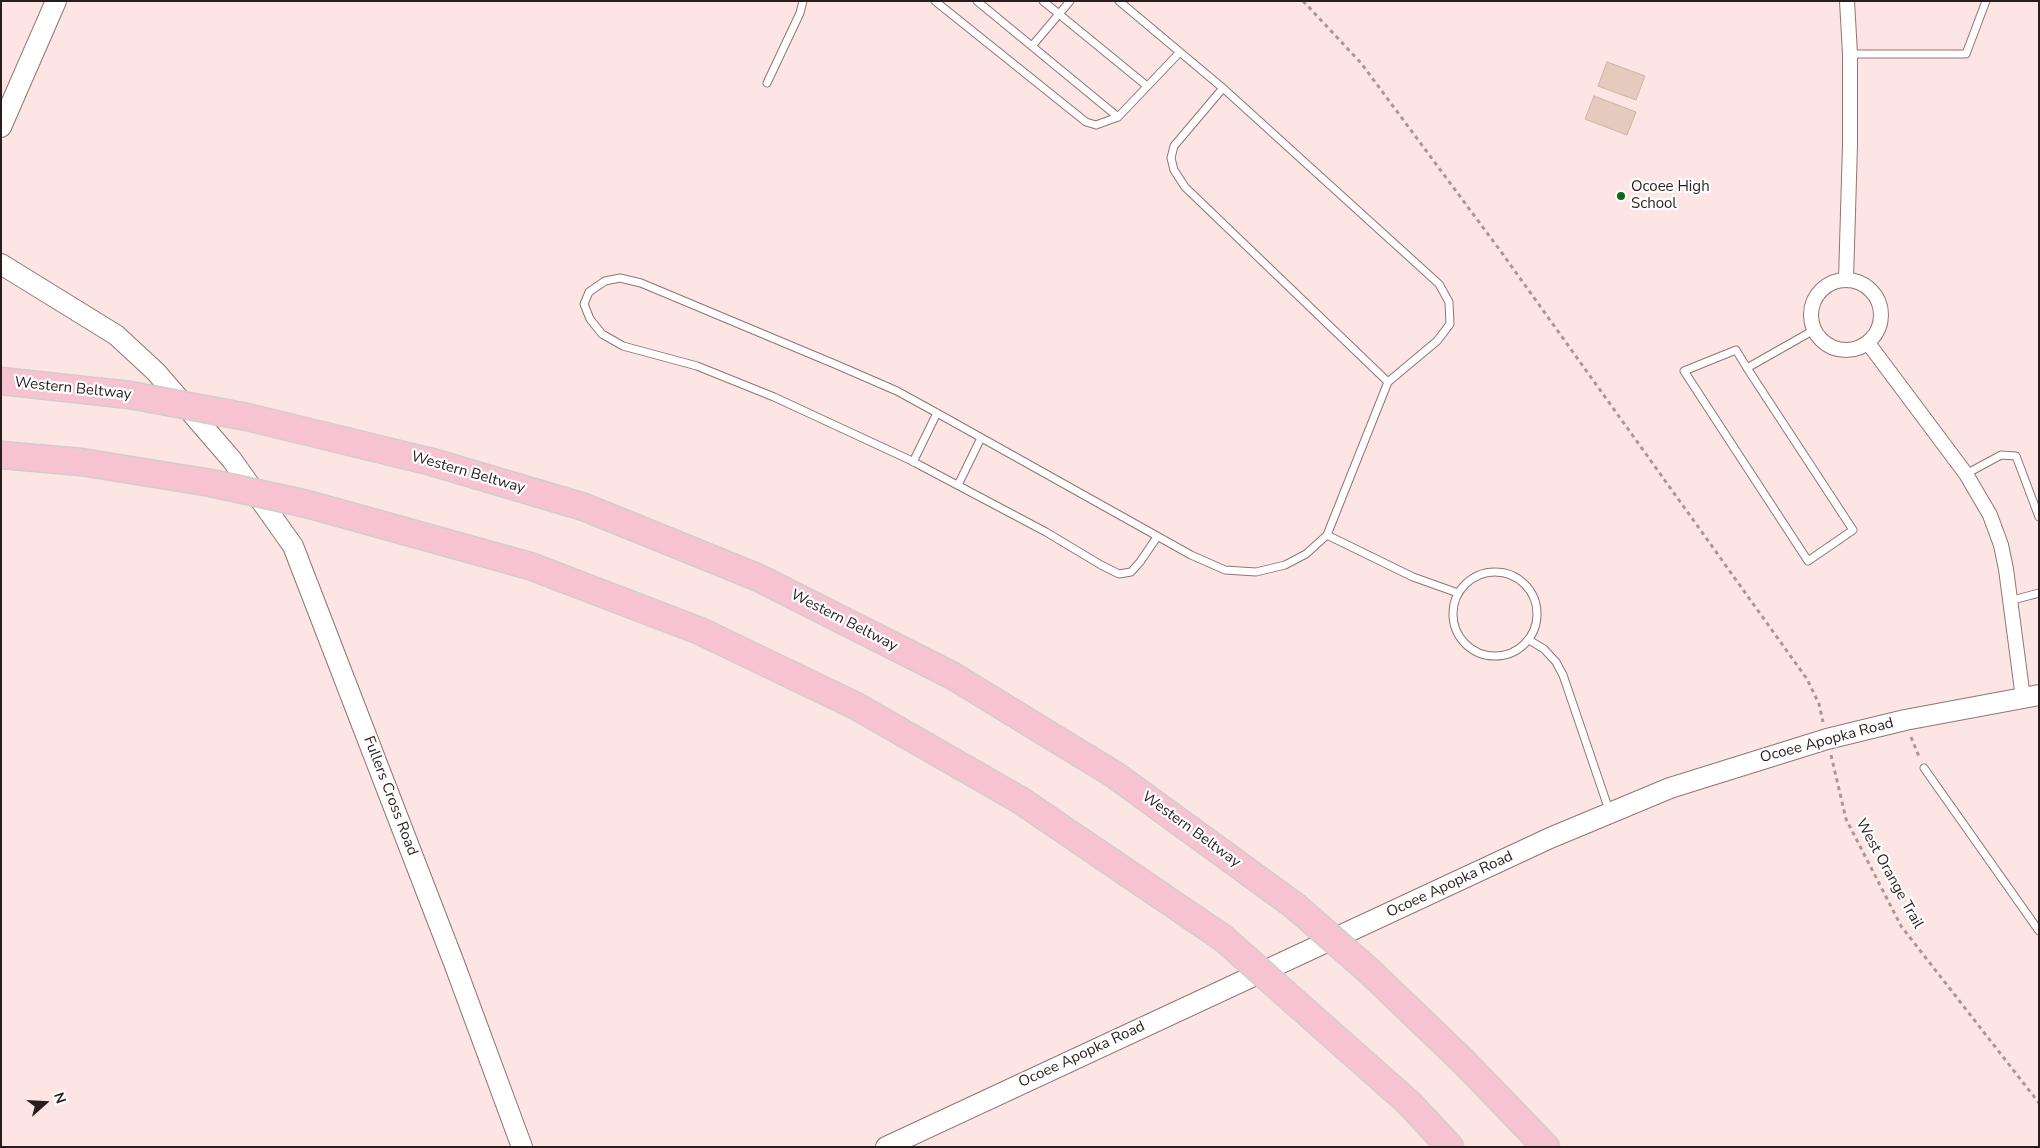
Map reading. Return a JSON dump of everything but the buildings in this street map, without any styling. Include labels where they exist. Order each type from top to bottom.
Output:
[{"type":"highway","name":"Western Beltway","points":[[1,382],[130,395],[247,417],[432,462],[584,507],[759,578],[953,676],[1115,775],[1295,906],[1369,971],[1464,1062],[1546,1147]]},
{"type":"highway","points":[[1,455],[81,462],[210,483],[307,504],[530,566],[700,631],[856,706],[1020,800],[1223,938],[1409,1103],[1450,1147]]},
{"type":"main road","points":[[1,127],[56,1]]},
{"type":"main road","name":"Fullers Cross Road","points":[[1,264],[116,335],[156,372],[232,460],[293,546],[454,963],[522,1147]]},
{"type":"main road","name":"Ocoee Apopka Road","points":[[886,1147],[1541,842],[1670,788],[1827,739],[1905,720],[2031,696]]},
{"type":"street","points":[[1846,279],[1850,145],[1850,54],[1847,1]]},
{"type":"street","points":[[1846,279],[1865,284],[1874,293],[1882,313],[1876,334],[1868,343],[1859,348],[1848,350],[1837,349],[1827,345],[1814,330],[1810,313],[1813,301],[1820,290],[1830,283],[1846,279]]},
{"type":"street","points":[[1868,343],[1966,474],[1990,515],[2001,545],[2009,601],[2031,696]]},
{"type":"lane","points":[[767,84],[800,13],[803,1]]},
{"type":"lane","points":[[935,1],[1086,122],[1096,124],[1118,117],[1180,52]]},
{"type":"lane","points":[[977,1],[1118,117]]},
{"type":"lane","points":[[1043,1],[1147,86]]},
{"type":"lane","points":[[1032,46],[1070,1]]},
{"type":"lane","points":[[1119,1],[1223,88],[1439,284],[1449,302],[1450,324],[1436,341],[1388,382],[1327,535],[1306,554],[1285,565],[1256,572],[1225,570],[1191,555],[898,391],[640,283],[620,278],[605,281],[589,292],[584,304],[590,319],[602,334],[623,346],[697,366],[774,397],[958,485],[1119,574],[1131,572],[1157,536]]},
{"type":"lane","points":[[1850,54],[1966,54],[1986,1]]},
{"type":"lane","points":[[1223,88],[1174,146],[1171,158],[1174,170],[1185,187],[1388,382]]},
{"type":"lane","points":[[1747,368],[1814,330]]},
{"type":"lane","points":[[1736,350],[1747,368],[1853,530],[1808,561],[1684,371],[1736,350]]},
{"type":"lane","points":[[913,462],[937,413]]},
{"type":"lane","points":[[958,485],[981,438]]},
{"type":"lane","points":[[1966,474],[2001,455],[2016,456],[2039,516]]},
{"type":"lane","points":[[1327,535],[1413,577],[1458,593]]},
{"type":"lane","points":[[1492,571],[1506,573],[1518,578],[1528,588],[1534,601],[1537,615],[1536,627],[1529,640],[1517,650],[1501,656],[1486,656],[1473,650],[1462,641],[1455,629],[1452,616],[1453,605],[1458,593],[1468,581],[1480,574],[1492,571]]},
{"type":"lane","points":[[2009,601],[2039,593]]},
{"type":"lane","points":[[1529,640],[1544,649],[1556,662],[1563,675],[1610,813]]},
{"type":"lane","points":[[1924,768],[2039,931]]},
{"type":"path","name":"West Orange Trail","points":[[1303,1],[1367,71],[1502,253],[1807,679],[1819,704],[1846,819],[1901,926],[2039,1103]]},
{"type":"path","points":[[1905,720],[1924,768]]},
{"type":"place","name":"Ocoee High School","points":[[1621,196]]}]
